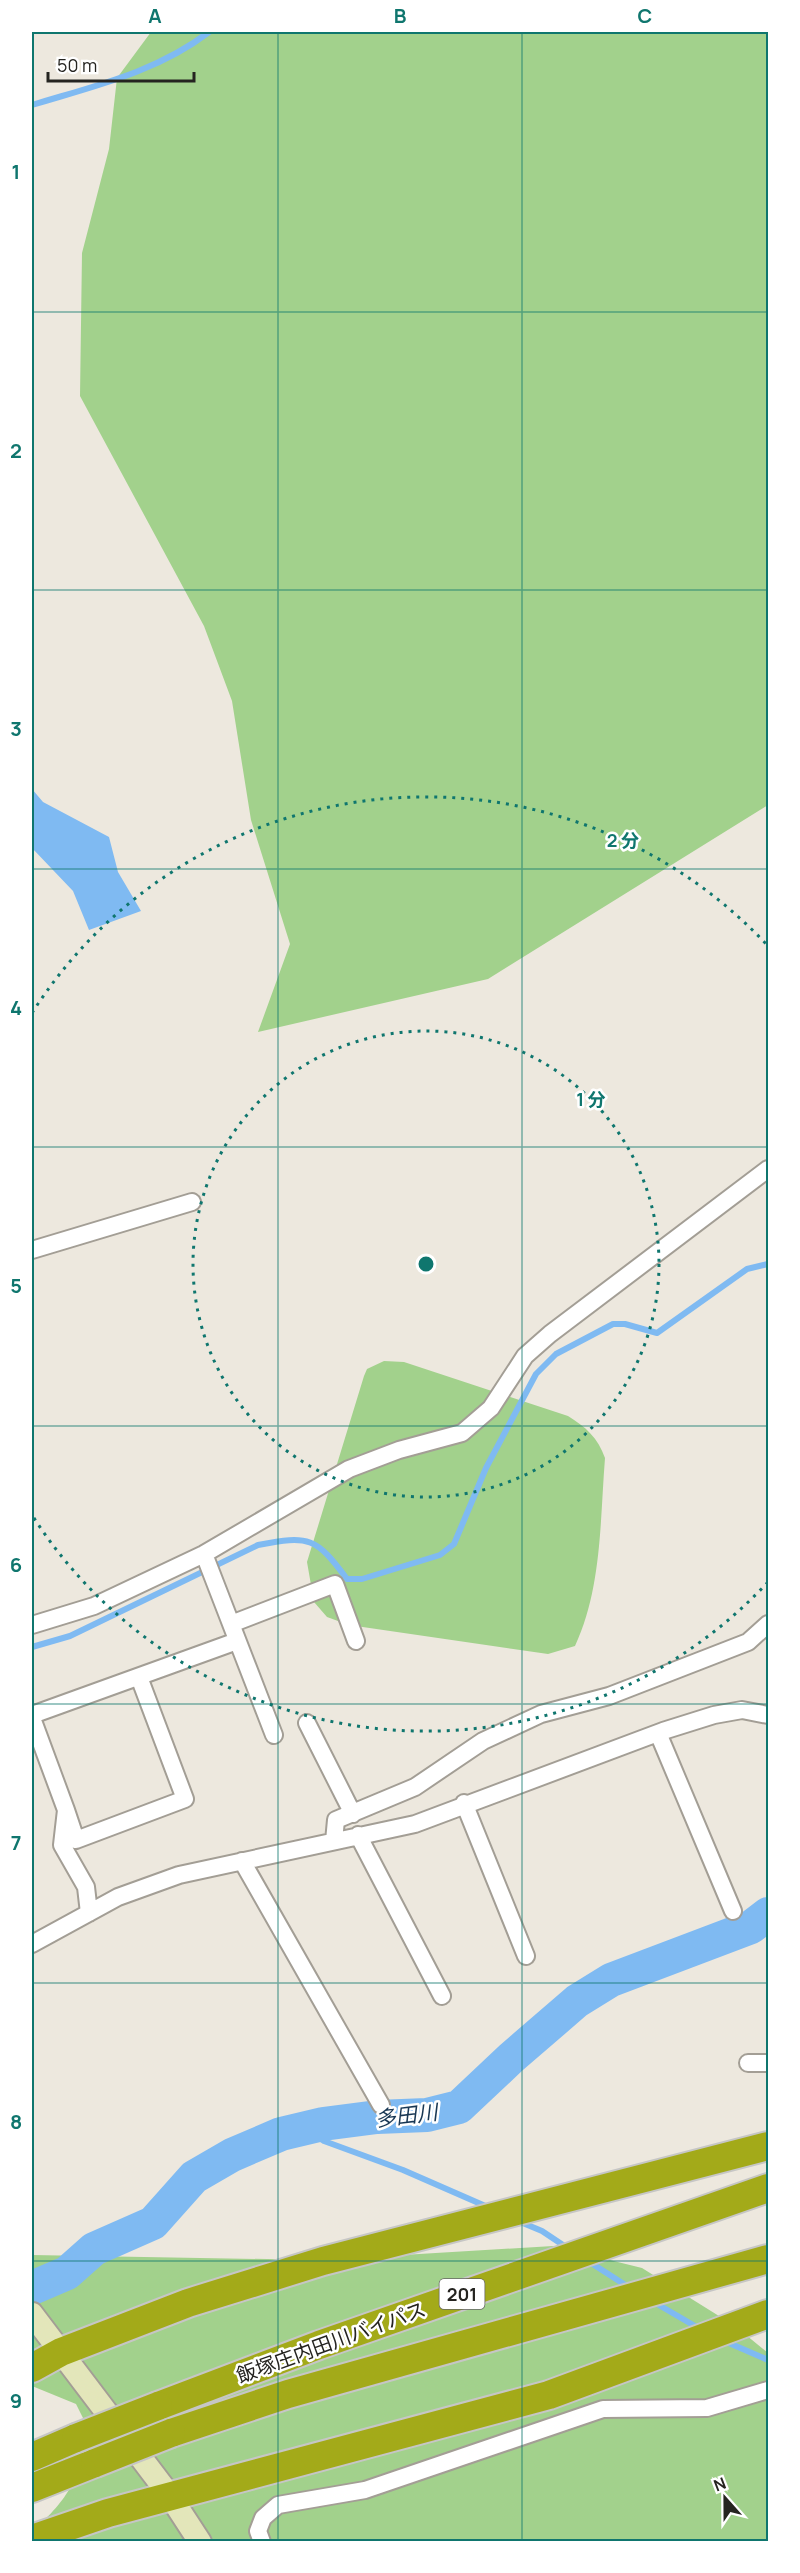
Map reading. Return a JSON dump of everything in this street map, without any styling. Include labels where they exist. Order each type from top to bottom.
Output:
[{"type":"highway","points":[[32,2368],[61,2352],[188,2303],[323,2261],[768,2146]]},
{"type":"highway","name":"飯塚庄内田川バイパス","points":[[32,2457],[319,2345],[768,2188]]},
{"type":"highway","name":"飯塚庄内田川バイパス","points":[[32,2488],[171,2433],[288,2394],[768,2259]]},
{"type":"highway","points":[[32,2539],[108,2513],[549,2395],[768,2314]]},
{"type":"street","points":[[32,1625],[94,1606],[204,1554],[349,1469],[399,1449],[462,1433],[491,1408],[525,1356],[550,1334],[768,1169]]},
{"type":"street","points":[[32,1250],[192,1202]]},
{"type":"street","points":[[204,1554],[273,1734]]},
{"type":"street","points":[[231,1624],[335,1584],[356,1641]]},
{"type":"street","points":[[334,1841],[336,1820],[415,1787],[483,1741],[542,1714],[609,1696],[748,1642],[768,1624]]},
{"type":"street","points":[[139,1677],[185,1799],[76,1840],[32,1717],[139,1677],[237,1641]]},
{"type":"street","points":[[32,1944],[118,1897],[179,1875],[415,1824],[464,1803],[714,1715],[742,1710],[768,1715]]},
{"type":"street","points":[[307,1723],[353,1814]]},
{"type":"street","points":[[658,1733],[733,1911]]},
{"type":"street","points":[[32,1768],[48,1762]]},
{"type":"street","points":[[464,1803],[526,1956]]},
{"type":"street","points":[[66,1810],[62,1845],[86,1887],[89,1913]]},
{"type":"street","points":[[358,1835],[442,1996]]},
{"type":"street","points":[[242,1861],[381,2105]]},
{"type":"street","points":[[748,2063],[768,2063]]},
{"type":"street","points":[[32,2314],[170,2496],[200,2541]]},
{"type":"street","points":[[262,2541],[258,2531],[263,2518],[278,2505],[365,2490],[603,2409],[707,2408],[768,2390]]},
{"type":"green space","points":[[151,32],[768,32],[768,805],[488,979],[258,1032],[290,944],[251,820],[232,701],[204,626],[80,396],[82,253],[109,149],[117,78]]},
{"type":"green space","points":[[384,1361],[404,1362],[568,1416],[595,1439],[605,1458],[598,1554],[590,1601],[575,1646],[548,1654],[349,1625],[327,1617],[314,1602],[307,1562],[364,1376],[367,1369]]},
{"type":"green space","points":[[553,2246],[642,2268],[735,2326],[768,2353],[768,2541],[32,2542],[32,2532],[56,2508],[71,2487],[89,2430],[76,2404],[32,2386],[32,2255],[320,2260]]},
{"type":"water","points":[[32,789],[43,802],[109,837],[118,872],[141,911],[89,930],[73,891],[32,848]]},
{"type":"waterway","points":[[32,105],[146,68],[168,58],[209,32]]},
{"type":"waterway","points":[[32,1647],[70,1636],[258,1545],[289,1540],[310,1542],[319,1547],[347,1579],[362,1579],[440,1555],[454,1544],[486,1468],[536,1374],[556,1354],[613,1324],[625,1324],[657,1333],[747,1269],[768,1264]]},
{"type":"waterway","name":"多田川","points":[[32,2288],[67,2273],[94,2249],[153,2223],[194,2177],[232,2155],[281,2134],[323,2124],[377,2117],[427,2115],[459,2107],[577,2001],[611,1980],[751,1927],[768,1914]]},
{"type":"waterway","points":[[308,2130],[324,2141],[403,2170],[490,2208]]},
{"type":"waterway","points":[[518,2221],[542,2231],[569,2249]]},
{"type":"waterway","points":[[588,2261],[630,2288]]},
{"type":"waterway","points":[[652,2301],[700,2329]]},
{"type":"waterway","points":[[722,2340],[768,2360]]}]
